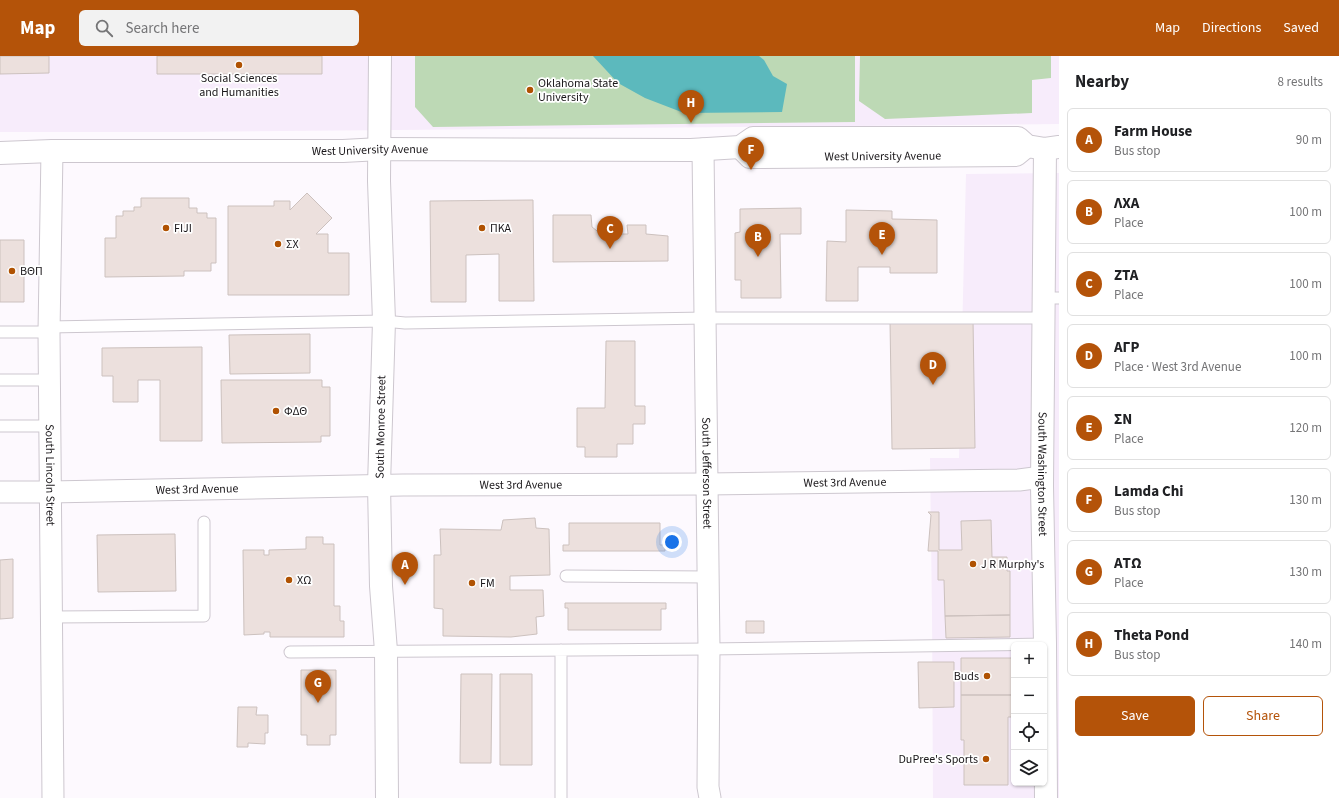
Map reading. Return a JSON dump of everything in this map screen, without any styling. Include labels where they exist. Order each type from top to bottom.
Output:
[{"type":"street","name":"South Monroe Street","points":[[380,56],[380,181],[384,321],[380,485],[381,586],[386,651],[387,798]]},
{"type":"street","name":"West University Avenue","points":[[0,152],[344,151],[380,149],[691,150],[740,147],[753,138],[1018,138],[1044,148]]},
{"type":"street","name":"South Washington Street","points":[[1044,148],[1049,305],[1042,477],[1045,642]]},
{"type":"street","name":"South Jefferson Street","points":[[703,149],[709,649],[708,787],[710,798]]},
{"type":"street","name":"South Lincoln Street","points":[[52,151],[49,329],[53,798]]},
{"type":"street","name":"West 3rd Avenue","points":[[0,492],[380,485],[707,484],[1019,480],[1042,477]]},
{"type":"street","name":"South Washington Street","points":[[1045,678],[1046,793]]},
{"type":"lane","points":[[0,332],[49,329],[384,321],[405,323],[706,318],[1049,305]]},
{"type":"lane","points":[[0,380],[50,380]]},
{"type":"lane","points":[[0,426],[50,426]]},
{"type":"lane","points":[[52,617],[204,616],[204,522]]},
{"type":"lane","points":[[566,576],[708,577]]},
{"type":"lane","points":[[290,652],[709,649],[1011,645]]},
{"type":"lane","points":[[561,650],[561,798]]},
{"type":"shaded area","name":"Oklahoma State University","points":[[0,56],[1059,56],[1059,124],[185,132],[0,132]]},
{"type":"shaded area","points":[[1059,173],[1059,798],[933,798],[930,458],[959,458],[966,174]]},
{"type":"green space","points":[[415,56],[855,56],[855,122],[433,127],[415,107]]},
{"type":"green space","points":[[860,56],[1051,56],[1051,78],[1032,80],[1032,113],[885,119],[859,101]]},
{"type":"water","points":[[593,56],[759,56],[764,60],[773,76],[787,84],[782,112],[684,113],[645,98],[618,83]]},
{"type":"building","points":[[0,56],[49,56],[49,73],[0,74]]},
{"type":"building","name":"Social Sciences and Humanities","points":[[157,56],[322,56],[322,74],[157,74]]},
{"type":"building","name":"ΣX","points":[[307,193],[332,218],[316,234],[328,234],[328,253],[349,253],[349,295],[228,295],[228,206],[274,206],[274,201],[290,201],[290,210]]},
{"type":"building","name":"FIJI","points":[[141,198],[189,198],[189,208],[197,208],[197,213],[207,213],[207,218],[216,218],[216,263],[211,263],[211,271],[184,271],[184,276],[105,277],[105,238],[116,238],[116,216],[123,216],[123,211],[134,211],[134,207],[141,207]]},
{"type":"building","name":"ΠΚΑ","points":[[533,200],[534,301],[499,301],[499,254],[466,255],[466,302],[431,302],[430,201]]},
{"type":"building","points":[[801,208],[801,234],[780,234],[781,298],[741,298],[741,280],[735,280],[735,233],[740,232],[740,209]]},
{"type":"building","points":[[846,210],[892,211],[892,219],[937,220],[937,273],[890,273],[890,267],[858,267],[858,301],[826,301],[827,241],[846,242]]},
{"type":"building","points":[[553,215],[591,215],[592,227],[601,234],[628,234],[627,225],[646,225],[646,234],[668,236],[668,261],[553,262]]},
{"type":"building","name":"BΘΠ","points":[[0,240],[24,240],[24,302],[0,302]]},
{"type":"building","points":[[973,320],[975,448],[892,449],[890,321]]},
{"type":"building","points":[[310,334],[310,373],[230,374],[229,335]]},
{"type":"building","points":[[606,341],[635,341],[635,406],[645,406],[645,424],[633,424],[633,444],[617,444],[617,457],[585,457],[585,447],[577,447],[577,408],[605,408]]},
{"type":"building","points":[[202,347],[202,441],[160,441],[160,380],[138,380],[138,402],[113,402],[113,376],[102,376],[102,348]]},
{"type":"building","name":"ΦΔΘ","points":[[221,380],[322,380],[322,387],[330,387],[330,436],[321,436],[321,442],[222,443]]},
{"type":"building","name":"J R Murphy's","points":[[928,512],[939,512],[939,550],[962,550],[961,521],[991,520],[992,557],[1007,557],[1007,571],[1010,571],[1010,615],[945,616],[944,580],[938,580],[938,551],[928,551],[931,515]]},
{"type":"building","name":"FM","points":[[535,518],[536,528],[549,529],[550,575],[510,576],[510,590],[543,590],[544,616],[536,617],[537,634],[511,637],[443,636],[443,609],[434,608],[434,555],[441,555],[440,529],[501,530],[503,520]]},
{"type":"building","points":[[569,523],[660,523],[660,545],[665,545],[665,551],[563,551],[563,545],[569,545]]},
{"type":"building","points":[[175,534],[176,591],[98,592],[97,535]]},
{"type":"building","name":"XΩ","points":[[306,537],[323,537],[323,544],[334,544],[334,606],[340,606],[340,621],[344,621],[344,637],[270,637],[270,632],[264,632],[264,634],[244,635],[243,550],[264,550],[264,555],[269,555],[269,550],[306,549]]},
{"type":"building","points":[[13,559],[13,618],[0,619],[0,560]]},
{"type":"building","points":[[565,603],[666,603],[666,609],[661,609],[661,630],[568,630],[568,608],[565,608]]},
{"type":"building","points":[[1010,615],[1010,637],[946,638],[945,616]]},
{"type":"building","points":[[746,621],[764,621],[764,633],[746,633]]},
{"type":"building","name":"Buds","points":[[961,658],[1011,658],[1011,695],[961,695]]},
{"type":"building","points":[[918,662],[954,662],[954,707],[919,708]]},
{"type":"building","points":[[301,670],[336,670],[336,735],[330,735],[330,745],[307,745],[307,735],[301,735]]},
{"type":"building","points":[[461,674],[492,674],[491,763],[460,763]]},
{"type":"building","points":[[500,674],[532,674],[532,765],[500,765]]},
{"type":"building","name":"DuPree's Sports","points":[[961,695],[1011,695],[1011,717],[1008,717],[1008,785],[964,785],[964,740],[961,740]]},
{"type":"building","points":[[238,707],[257,707],[256,715],[268,715],[268,733],[265,733],[265,744],[248,743],[248,747],[237,747]]},
{"type":"place","name":"Social Sciences and Humanities","points":[[239,65]]},
{"type":"place","name":"Oklahoma State University","points":[[530,90]]},
{"type":"place","name":"Theta Pond","points":[[691,123]]},
{"type":"place","name":"Lamda Chi","points":[[751,170]]},
{"type":"place","name":"FIJI","points":[[166,228]]},
{"type":"place","name":"ΠΚΑ","points":[[482,228]]},
{"type":"place","name":"ΣX","points":[[278,244]]},
{"type":"place","name":"ΖΤΑ","points":[[610,249]]},
{"type":"place","name":"ΣN","points":[[882,255]]},
{"type":"place","name":"ΛXA","points":[[758,257]]},
{"type":"place","name":"BΘΠ","points":[[12,271]]},
{"type":"place","name":"AΓP","points":[[933,385]]},
{"type":"place","name":"ΦΔΘ","points":[[276,411]]},
{"type":"place","name":"J R Murphy's","points":[[973,564]]},
{"type":"place","name":"XΩ","points":[[289,580]]},
{"type":"place","name":"FM","points":[[472,583]]},
{"type":"place","name":"Farm House","points":[[405,585]]},
{"type":"place","name":"Buds","points":[[987,676]]},
{"type":"place","name":"ΑTΩ","points":[[318,703]]},
{"type":"place","name":"DuPree's Sports","points":[[986,759]]}]
